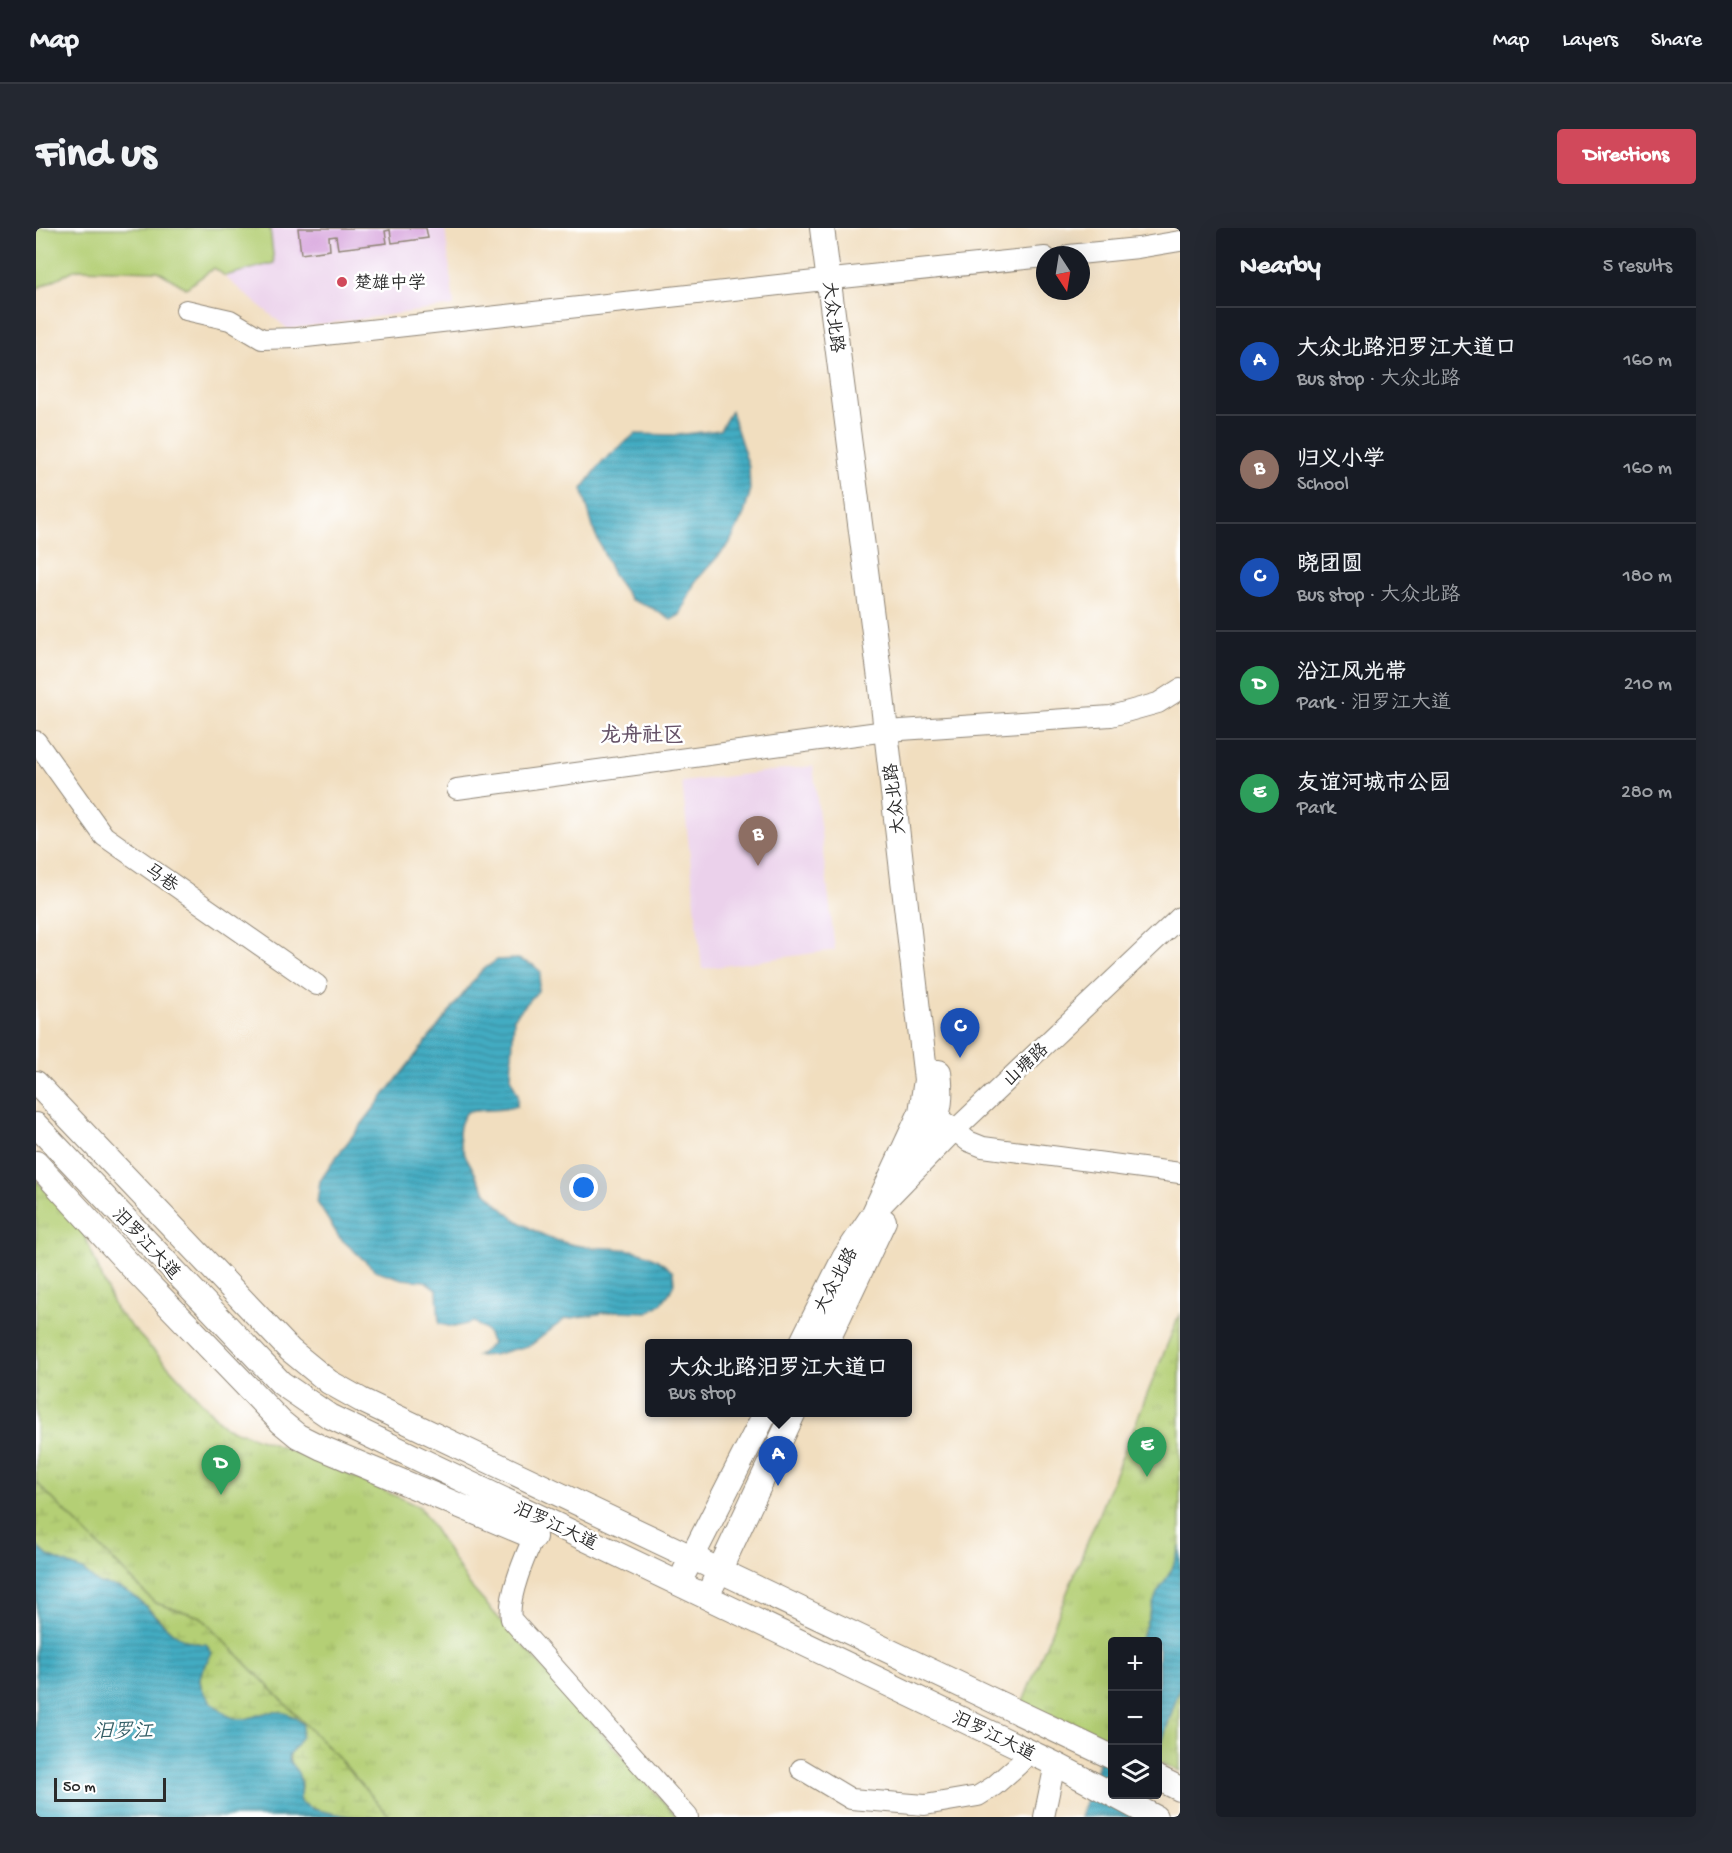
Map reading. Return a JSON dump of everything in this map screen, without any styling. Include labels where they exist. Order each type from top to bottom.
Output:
[{"type":"main road","name":"大众北路","points":[[822,228],[836,278]]},
{"type":"main road","name":"大众北路","points":[[804,1339],[844,1258],[894,1185],[946,1124],[836,278],[835,228]]},
{"type":"main road","name":"大众北路","points":[[828,1339],[894,1185],[921,1112],[926,1080],[893,730]]},
{"type":"main road","name":"汨罗江大道","points":[[36,1083],[290,1350],[329,1382],[361,1400],[1108,1755]]},
{"type":"main road","name":"汨罗江大道","points":[[36,1125],[280,1383],[329,1416],[538,1527],[679,1582],[1055,1764],[1155,1817]]},
{"type":"main road","points":[[36,1163],[129,1264],[281,1422],[298,1436],[322,1448],[538,1527]]},
{"type":"main road","points":[[679,1582],[764,1417]]},
{"type":"main road","points":[[707,1597],[792,1417]]},
{"type":"street","points":[[1090,250],[1153,237],[1180,242]]},
{"type":"street","points":[[186,310],[230,320],[262,339],[297,338],[1036,258]]},
{"type":"street","points":[[457,789],[893,730],[1111,716],[1158,703],[1180,688]]},
{"type":"street","name":"马巷","points":[[36,741],[104,836],[317,985]]},
{"type":"street","name":"山塘路","points":[[894,1185],[946,1124],[1180,900]]},
{"type":"street","name":"山塘路","points":[[946,1124],[1180,917]]},
{"type":"street","points":[[926,1080],[932,1105],[946,1124],[968,1141],[983,1147],[1180,1173]]},
{"type":"street","points":[[538,1527],[513,1594],[509,1608],[511,1619],[688,1817]]},
{"type":"street","points":[[801,1769],[850,1799],[925,1805],[946,1809],[978,1796],[994,1786],[1030,1752]]},
{"type":"street","points":[[1044,1817],[1055,1764]]},
{"type":"shaded area","name":"楚雄中学","points":[[36,228],[445,228],[454,306],[288,329],[214,268],[186,288],[158,271],[76,269],[36,289]]},
{"type":"shaded area","points":[[813,766],[835,950],[702,969],[682,782]]},
{"type":"green space","points":[[36,228],[270,228],[274,263],[225,276],[214,268],[186,288],[158,271],[76,269],[36,289]]},
{"type":"green space","points":[[36,1180],[81,1227],[115,1309],[225,1427],[317,1460],[420,1507],[470,1586],[677,1817],[390,1817],[341,1761],[201,1617],[155,1603],[36,1482]]},
{"type":"green space","points":[[1180,1313],[1180,1771],[1162,1764],[1162,1637],[1108,1637],[1108,1740],[1022,1704]]},
{"type":"green space","points":[[36,1482],[155,1603],[201,1617],[341,1761],[390,1817],[332,1814],[300,1803],[301,1782],[290,1759],[292,1750],[261,1714],[246,1719],[231,1717],[219,1710],[204,1692],[200,1676],[212,1653],[178,1637],[133,1595],[111,1585],[99,1584],[83,1571],[48,1556],[36,1545]]},
{"type":"water","points":[[731,411],[749,467],[750,493],[744,514],[729,544],[695,582],[680,615],[671,620],[652,608],[631,600],[613,575],[594,531],[582,489],[602,462],[635,434],[675,435],[720,430]]},
{"type":"water","points":[[518,959],[533,965],[541,972],[538,991],[514,1018],[511,1079],[518,1095],[517,1106],[467,1112],[459,1131],[466,1156],[488,1194],[508,1214],[532,1230],[573,1245],[632,1250],[642,1253],[662,1263],[673,1272],[674,1283],[662,1303],[649,1312],[617,1311],[565,1319],[531,1345],[493,1355],[477,1356],[492,1344],[487,1332],[474,1322],[454,1327],[439,1324],[437,1290],[425,1281],[402,1279],[375,1270],[339,1237],[317,1202],[320,1181],[337,1156],[481,971],[497,960]]},
{"type":"water","name":"汨罗江","points":[[36,1545],[48,1556],[84,1571],[99,1584],[116,1587],[130,1593],[176,1635],[206,1644],[212,1653],[202,1672],[200,1684],[213,1704],[220,1710],[233,1718],[242,1719],[279,1712],[289,1714],[303,1724],[301,1738],[288,1757],[297,1771],[301,1784],[300,1802],[312,1809],[353,1817],[36,1817]]},
{"type":"water","points":[[1180,1547],[1180,1687],[1162,1743],[1162,1637],[1141,1637],[1157,1593],[1171,1571]]},
{"type":"water","points":[[1108,1735],[1108,1799],[1144,1799],[1137,1817],[1080,1817]]},
{"type":"building","points":[[298,228],[426,228],[428,238],[392,243],[390,230],[385,231],[387,243],[338,249],[336,236],[329,237],[330,250],[301,254]]},
{"type":"place","name":"楚雄中学","points":[[342,282]]},
{"type":"place","name":"归义小学","points":[[758,866]]},
{"type":"place","name":"晓团圆","points":[[960,1058]]},
{"type":"place","name":"友谊河城市公园","points":[[1147,1477]]},
{"type":"place","name":"大众北路汨罗江大道口","points":[[778,1486]]},
{"type":"place","name":"沿江风光带","points":[[221,1495]]},
{"type":"district","name":"龙舟社区","points":[[642,734]]}]
